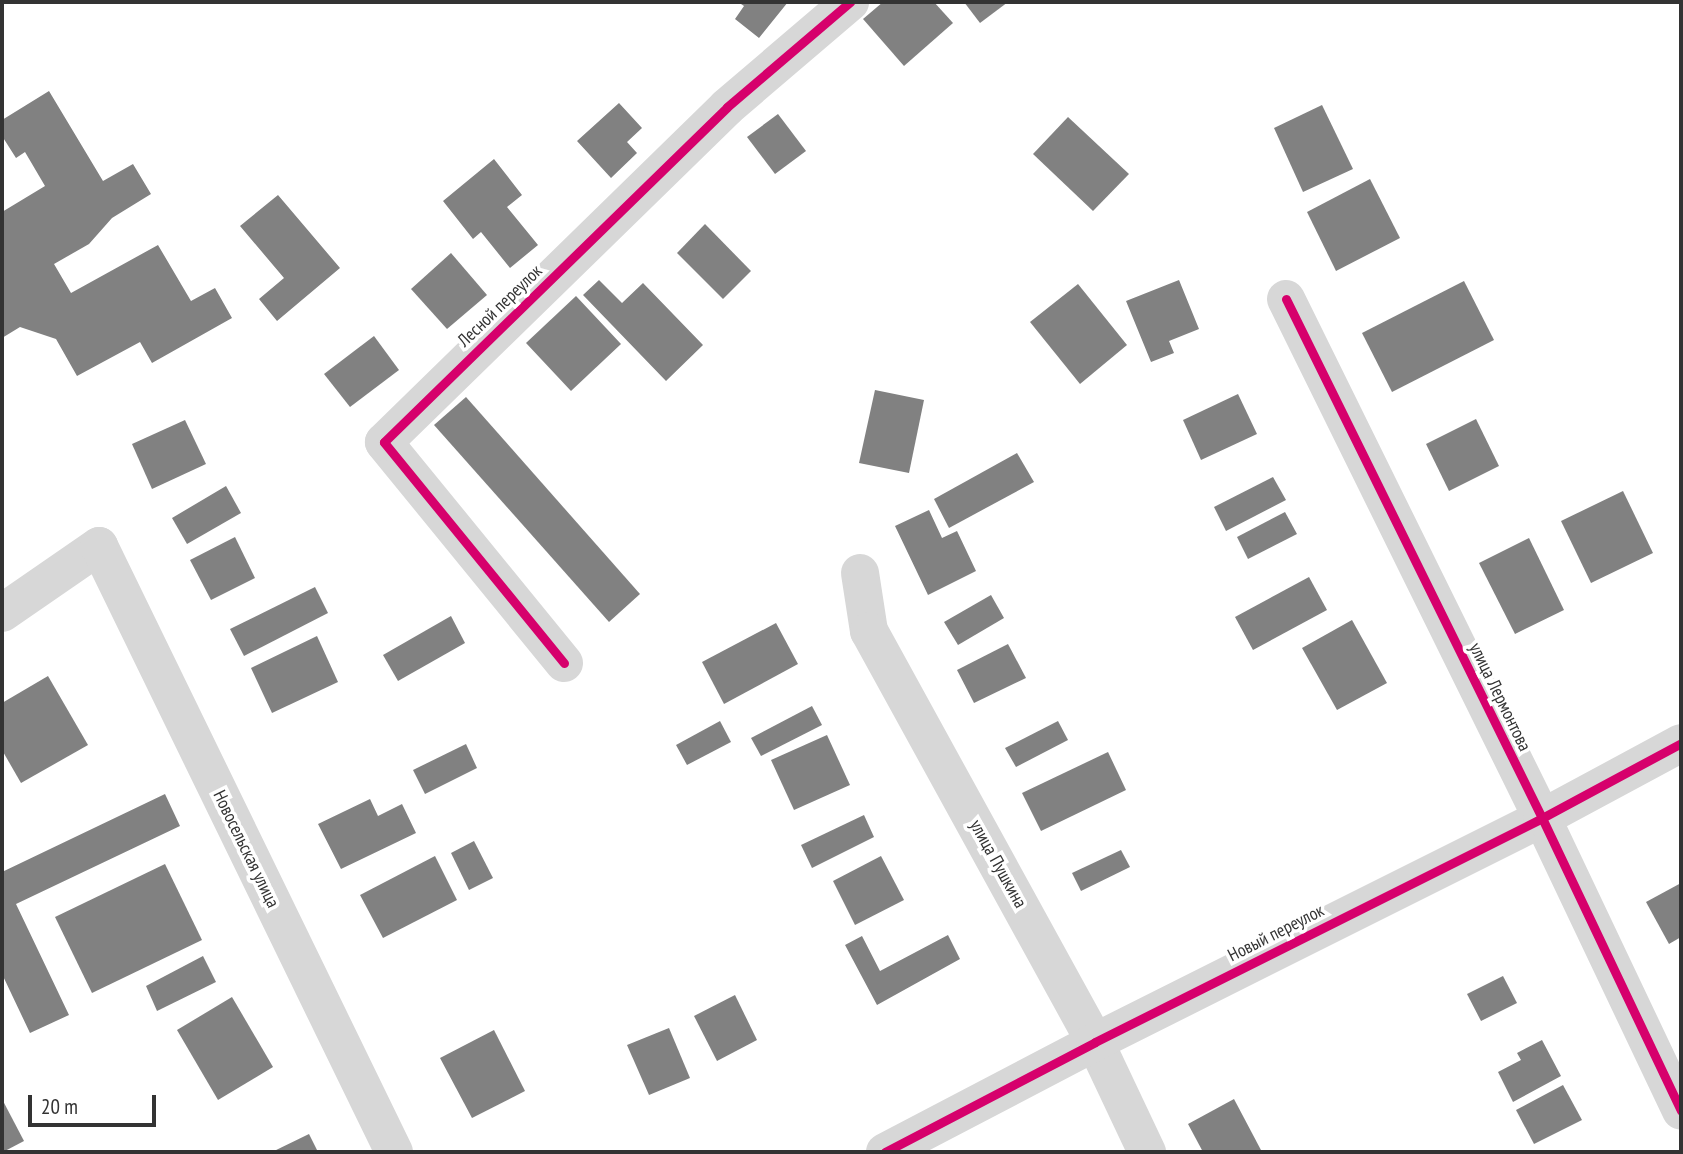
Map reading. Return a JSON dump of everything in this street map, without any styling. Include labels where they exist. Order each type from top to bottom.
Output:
[{"type":"street","name":"Лесной переулок","points":[[564,663],[384,442],[727,107],[850,2]]},
{"type":"street","name":"улица Лермонтова","points":[[1286,299],[1542,818],[1681,1111]]},
{"type":"street","name":"Новосельская улица","points":[[2,613],[99,546],[394,1152]]},
{"type":"street","name":"улица Пушкина","points":[[860,573],[869,631],[1095,1042],[1147,1152]]},
{"type":"street","name":"Новый переулок","points":[[885,1152],[1095,1042],[1542,818],[1681,743]]},
{"type":"building","points":[[738,2],[788,2],[759,38],[735,19],[744,6]]},
{"type":"building","points":[[883,2],[934,2],[953,23],[904,66],[863,19]]},
{"type":"building","points":[[964,2],[1008,2],[980,23]]},
{"type":"building","points":[[49,91],[103,181],[133,164],[151,194],[112,218],[89,244],[54,264],[71,293],[158,245],[191,301],[215,288],[232,318],[152,363],[140,342],[77,376],[56,339],[20,327],[2,338],[2,212],[45,186],[25,152],[16,158],[2,136],[2,120]]},
{"type":"building","points":[[619,103],[642,128],[627,142],[637,153],[611,178],[577,141]]},
{"type":"building","points":[[1322,105],[1353,169],[1303,192],[1274,128]]},
{"type":"building","points":[[778,114],[806,151],[775,174],[747,137]]},
{"type":"building","points":[[1068,117],[1129,174],[1093,211],[1033,154]]},
{"type":"building","points":[[494,159],[522,195],[507,207],[538,245],[510,268],[481,232],[473,239],[443,201]]},
{"type":"building","points":[[1370,179],[1400,238],[1336,271],[1307,212]]},
{"type":"building","points":[[278,195],[340,268],[277,321],[259,299],[284,278],[240,226]]},
{"type":"building","points":[[705,224],[751,271],[723,299],[677,253]]},
{"type":"building","points":[[451,253],[487,295],[447,329],[411,289]]},
{"type":"building","points":[[599,280],[622,303],[643,283],[703,345],[666,381],[583,295]]},
{"type":"building","points":[[1179,280],[1199,329],[1169,341],[1174,353],[1151,362],[1126,301]]},
{"type":"building","points":[[1464,281],[1494,340],[1392,392],[1362,333]]},
{"type":"building","points":[[1078,284],[1127,345],[1080,384],[1030,322]]},
{"type":"building","points":[[576,296],[621,344],[571,391],[526,343]]},
{"type":"building","points":[[374,336],[399,370],[350,407],[324,374]]},
{"type":"building","points":[[875,390],[924,400],[909,473],[859,463]]},
{"type":"building","points":[[1238,394],[1257,434],[1201,460],[1183,420]]},
{"type":"building","points":[[466,397],[640,594],[609,622],[434,425]]},
{"type":"building","points":[[1476,419],[1499,466],[1449,491],[1426,444]]},
{"type":"building","points":[[185,420],[206,464],[152,489],[132,444]]},
{"type":"building","points":[[1017,453],[1034,482],[949,528],[934,499]]},
{"type":"building","points":[[1273,477],[1286,500],[1226,531],[1214,507]]},
{"type":"building","points":[[226,486],[241,513],[187,544],[172,518]]},
{"type":"building","points":[[1623,491],[1653,553],[1591,583],[1561,521]]},
{"type":"building","points":[[929,510],[942,538],[957,531],[976,571],[928,595],[895,526]]},
{"type":"building","points":[[1285,512],[1297,534],[1248,559],[1237,537]]},
{"type":"building","points":[[235,537],[255,578],[211,600],[190,560]]},
{"type":"building","points":[[1529,538],[1564,610],[1515,634],[1479,563]]},
{"type":"building","points":[[1309,577],[1327,610],[1253,650],[1235,617]]},
{"type":"building","points":[[315,587],[328,613],[244,656],[230,629]]},
{"type":"building","points":[[991,595],[1004,618],[958,645],[944,622]]},
{"type":"building","points":[[451,616],[465,643],[398,681],[383,655]]},
{"type":"building","points":[[1352,620],[1387,683],[1337,710],[1302,648]]},
{"type":"building","points":[[776,623],[798,664],[724,704],[702,662]]},
{"type":"building","points":[[317,636],[338,682],[272,713],[251,668]]},
{"type":"building","points":[[1008,644],[1026,678],[974,703],[957,670]]},
{"type":"building","points":[[48,676],[88,745],[21,783],[2,750],[2,703]]},
{"type":"building","points":[[812,706],[822,725],[761,756],[751,738]]},
{"type":"building","points":[[720,721],[731,742],[687,765],[676,745]]},
{"type":"building","points":[[1058,721],[1068,740],[1016,767],[1005,748]]},
{"type":"building","points":[[827,735],[850,785],[794,810],[771,760]]},
{"type":"building","points":[[466,744],[477,768],[425,794],[413,770]]},
{"type":"building","points":[[1108,752],[1126,790],[1041,831],[1022,793]]},
{"type":"building","points":[[165,794],[180,826],[16,904],[69,1015],[30,1033],[2,974],[2,872]]},
{"type":"building","points":[[370,799],[378,816],[402,804],[416,833],[341,869],[318,824]]},
{"type":"building","points":[[864,815],[874,837],[812,868],[801,845]]},
{"type":"building","points":[[474,841],[493,878],[469,890],[451,853]]},
{"type":"building","points":[[1121,850],[1130,867],[1081,891],[1072,873]]},
{"type":"building","points":[[435,856],[457,900],[383,938],[360,895]]},
{"type":"building","points":[[881,856],[904,900],[855,925],[833,881]]},
{"type":"building","points":[[165,864],[202,940],[92,993],[55,917]]},
{"type":"building","points":[[1681,883],[1681,937],[1669,944],[1646,902]]},
{"type":"building","points":[[948,935],[960,959],[877,1005],[845,945],[862,936],[880,971]]},
{"type":"building","points":[[203,956],[216,982],[157,1011],[146,986]]},
{"type":"building","points":[[1503,976],[1517,1003],[1481,1021],[1467,994]]},
{"type":"building","points":[[735,995],[757,1040],[717,1061],[694,1016]]},
{"type":"building","points":[[232,997],[273,1067],[218,1100],[177,1030]]},
{"type":"building","points":[[669,1028],[690,1078],[649,1095],[627,1045]]},
{"type":"building","points":[[494,1030],[525,1091],[472,1118],[440,1058]]},
{"type":"building","points":[[1542,1040],[1561,1076],[1513,1102],[1498,1072],[1521,1060],[1517,1053]]},
{"type":"building","points":[[1563,1085],[1582,1120],[1534,1144],[1516,1110]]},
{"type":"building","points":[[2,1099],[24,1141],[3,1152],[2,1152]]},
{"type":"building","points":[[1234,1099],[1262,1152],[1203,1152],[1188,1124]]},
{"type":"building","points":[[309,1134],[318,1152],[272,1152]]},
{"type":"cycle path","points":[[564,663],[384,442],[727,107],[850,2]]},
{"type":"cycle path","points":[[1286,299],[1542,818],[1681,1111]]},
{"type":"cycle path","points":[[885,1152],[1095,1042],[1542,818],[1681,743]]}]
